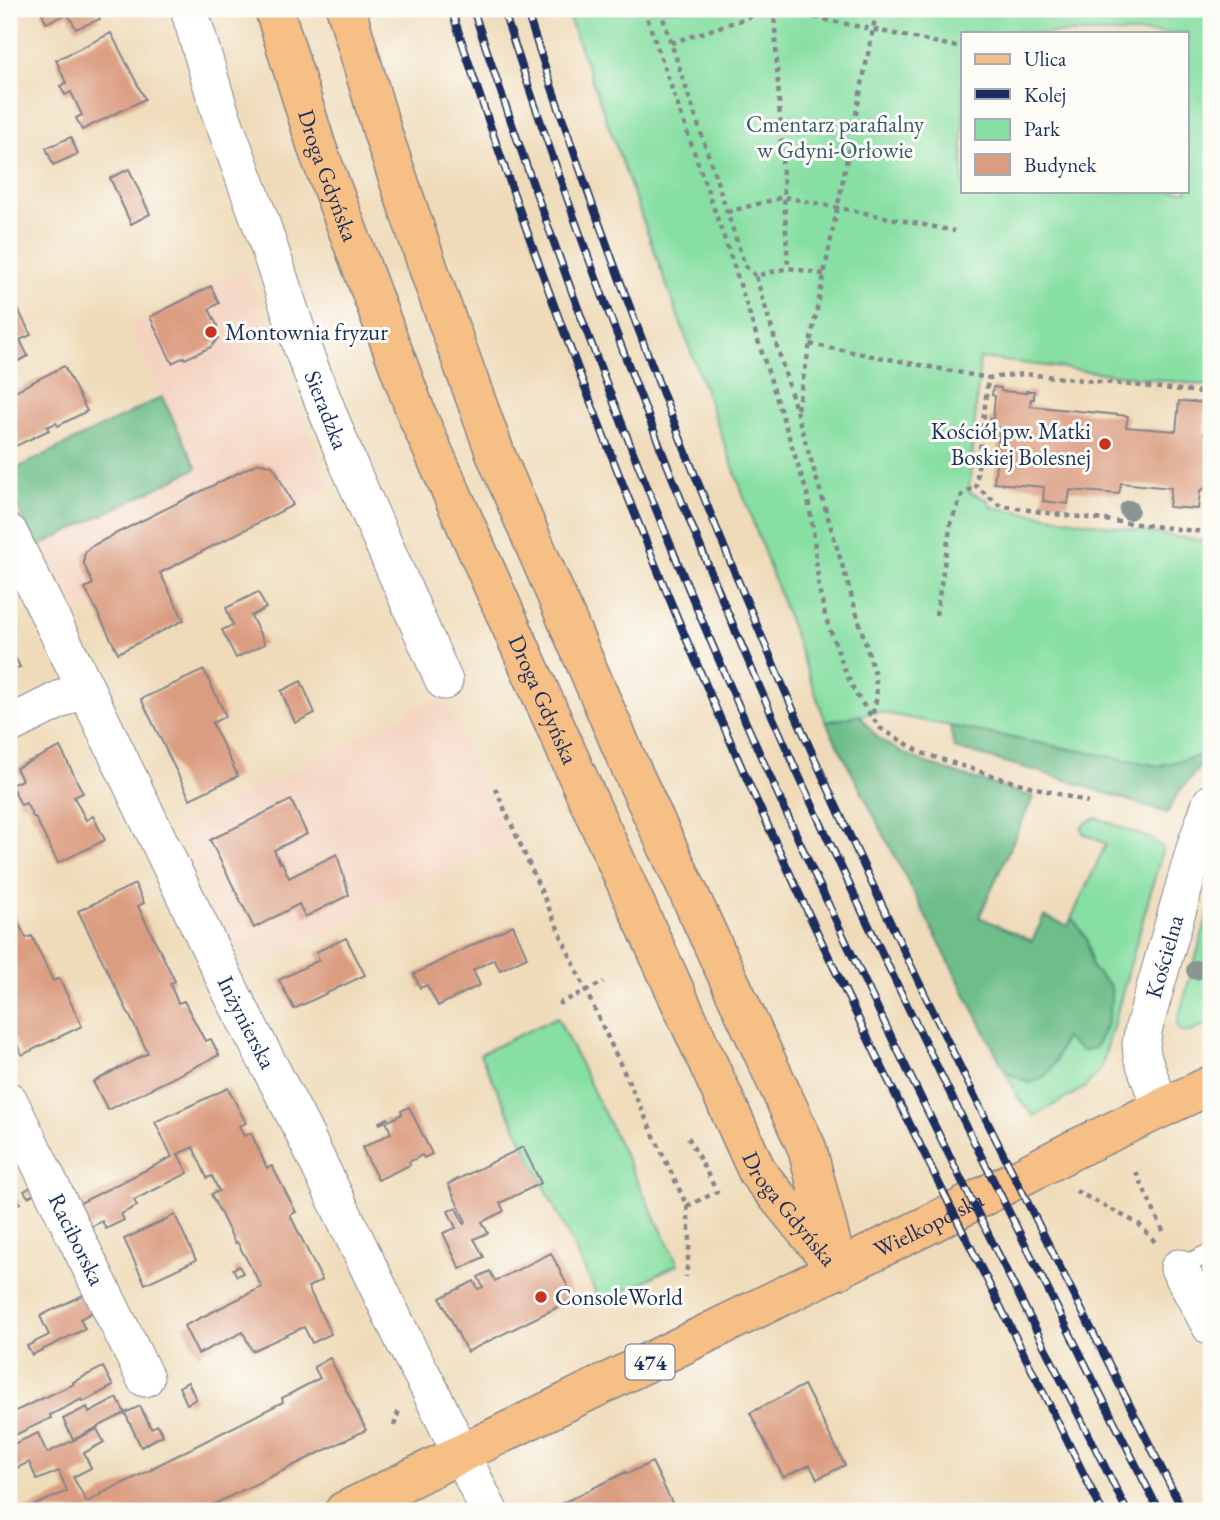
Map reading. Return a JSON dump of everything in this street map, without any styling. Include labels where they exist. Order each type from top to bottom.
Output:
[{"type":"main road","name":"Droga Gdyńska","points":[[274,9],[317,148],[417,415],[584,793],[758,1173],[838,1270]]},
{"type":"main road","name":"Droga Gdyńska","points":[[346,9],[383,134],[423,253],[498,458],[628,762],[807,1148],[838,1270]]},
{"type":"main road","name":"Wielkopolska","points":[[344,1511],[838,1270],[1075,1149],[1211,1085]]},
{"type":"street","name":"Sieradzka","points":[[188,9],[219,109],[303,350],[347,461],[444,681]]},
{"type":"street","name":"Inżynierska","points":[[9,533],[234,998],[301,1127],[489,1511]]},
{"type":"street","points":[[9,725],[85,687]]},
{"type":"street","name":"Kościelna","points":[[1161,1109],[1140,1044],[1196,845],[1211,803]]},
{"type":"street","name":"Raciborska","points":[[9,1101],[145,1378]]},
{"type":"street","points":[[1195,1260],[1211,1327]]},
{"type":"path","points":[[644,9],[735,269],[807,493],[819,589],[826,619],[858,696],[880,728],[922,753],[1088,802]]},
{"type":"path","points":[[660,9],[745,266],[756,276],[875,675],[877,696],[872,717]]},
{"type":"path","points":[[671,43],[774,9],[961,48]]},
{"type":"path","points":[[774,9],[788,268]]},
{"type":"path","points":[[796,412],[877,9]]},
{"type":"path","points":[[727,212],[784,197],[955,231]]},
{"type":"path","points":[[756,276],[788,268],[824,274]]},
{"type":"path","points":[[810,344],[988,378],[1024,374],[1211,393]]},
{"type":"path","points":[[976,486],[988,378]]},
{"type":"path","points":[[976,486],[999,505],[1211,533]]},
{"type":"path","points":[[936,615],[951,522],[962,495],[976,486]]},
{"type":"path","points":[[495,788],[687,1206],[690,1239],[686,1277]]},
{"type":"path","points":[[558,1004],[604,982]]},
{"type":"path","points":[[687,1206],[717,1192],[688,1137]]},
{"type":"path","points":[[1136,1172],[1195,1260]]},
{"type":"path","points":[[1076,1191],[1139,1224],[1195,1260]]},
{"type":"shaded area","points":[[9,9],[44,9],[9,27]]},
{"type":"shaded area","points":[[246,268],[330,488],[72,617],[37,547],[196,468],[127,327]]},
{"type":"shaded area","points":[[440,696],[509,841],[247,970],[175,828]]},
{"type":"green space","name":"Cmentarz parafialny w Gdyni-Orłowie","points":[[566,9],[1211,9],[1211,386],[980,358],[969,492],[988,500],[991,507],[1211,542],[1211,753],[1158,766],[878,712],[826,722]]},
{"type":"green space","points":[[162,397],[197,468],[37,547],[9,490],[9,472]]},
{"type":"green space","points":[[860,715],[877,737],[901,752],[938,767],[1033,797],[979,917],[1032,941],[1044,916],[1068,926],[1072,917],[1087,940],[1092,968],[1111,987],[1108,1019],[1095,1048],[1082,1051],[1064,1038],[1049,1071],[1029,1083],[1005,1071],[826,722]]},
{"type":"green space","points":[[950,726],[1158,766],[1211,753],[1178,793],[1167,813],[1041,772],[954,748]]},
{"type":"green space","points":[[1097,818],[1151,839],[1163,848],[1101,1069],[1084,1088],[1034,1116],[1019,1099],[1005,1071],[1011,1075],[1055,1064],[1064,1037],[1072,1042],[1111,987],[1092,968],[1087,940],[1072,917],[1106,844],[1083,833],[1082,827]]},
{"type":"green space","points":[[1211,905],[1211,1022],[1191,1032],[1182,1032],[1176,1026]]},
{"type":"green space","points":[[557,1017],[678,1264],[601,1303],[480,1054]]},
{"type":"building","points":[[96,9],[100,19],[76,29],[68,14],[46,23],[41,10]]},
{"type":"building","points":[[111,33],[145,99],[82,130],[76,118],[82,115],[71,92],[65,95],[60,86],[66,83],[56,60]]},
{"type":"building","points":[[71,137],[78,154],[53,165],[46,148]]},
{"type":"building","points":[[129,169],[150,214],[131,224],[110,178]]},
{"type":"building","points":[[211,286],[219,303],[209,309],[217,325],[218,338],[211,347],[172,363],[150,317]]},
{"type":"building","points":[[15,303],[31,335],[20,340],[28,356],[9,366],[9,306]]},
{"type":"building","points":[[64,366],[87,411],[58,426],[56,423],[47,427],[49,430],[16,446],[9,431],[9,394]]},
{"type":"building","name":"Kościół pw. Matki Boskiej Bolesnej","points":[[993,387],[1001,388],[1001,391],[1034,391],[1030,406],[1128,416],[1126,427],[1176,431],[1179,401],[1206,403],[1204,434],[1211,438],[1211,485],[1200,491],[1198,509],[1169,507],[1171,488],[1121,483],[1119,494],[1070,490],[1068,504],[1043,501],[1044,487],[994,483],[1000,428],[989,427],[990,419],[993,419]]},
{"type":"building","points":[[262,463],[275,469],[293,505],[160,573],[184,620],[118,653],[85,588],[93,584],[84,564],[86,551],[117,533]]},
{"type":"building","points":[[258,592],[266,608],[251,616],[265,644],[236,658],[222,630],[233,625],[226,608]]},
{"type":"building","points":[[9,644],[20,667],[9,672]]},
{"type":"building","points":[[204,670],[226,716],[212,723],[238,776],[190,799],[141,699]]},
{"type":"building","points":[[301,681],[315,713],[295,723],[281,691]]},
{"type":"building","points":[[60,747],[83,793],[74,797],[86,820],[93,816],[105,840],[58,863],[35,817],[26,803],[21,805],[11,785],[22,780],[16,768]]},
{"type":"building","points":[[291,800],[307,834],[274,850],[289,878],[337,854],[349,895],[305,917],[299,904],[254,928],[210,840]]},
{"type":"building","points":[[135,884],[144,903],[138,906],[175,981],[170,984],[178,1003],[184,1001],[205,1041],[211,1039],[219,1055],[108,1110],[93,1082],[148,1053],[78,911]]},
{"type":"building","points":[[9,904],[26,938],[32,936],[53,981],[59,978],[82,1026],[22,1055],[9,1027]]},
{"type":"building","points":[[513,925],[527,957],[500,970],[494,959],[473,970],[480,985],[438,1006],[427,985],[420,988],[414,974]]},
{"type":"building","points":[[346,938],[365,975],[294,1009],[279,980],[319,960],[316,952]]},
{"type":"building","points":[[228,1088],[246,1123],[239,1126],[244,1136],[251,1133],[267,1168],[272,1166],[296,1212],[290,1215],[322,1280],[308,1287],[331,1334],[312,1343],[304,1327],[252,1351],[243,1332],[198,1354],[184,1326],[262,1287],[237,1242],[235,1243],[211,1194],[219,1191],[212,1176],[207,1178],[193,1147],[178,1154],[188,1173],[134,1200],[137,1206],[121,1214],[124,1220],[106,1229],[102,1221],[87,1229],[76,1205],[172,1157],[155,1122]]},
{"type":"building","points":[[409,1107],[432,1154],[424,1158],[422,1155],[409,1162],[410,1165],[378,1180],[362,1148],[391,1133],[386,1121],[380,1124],[379,1122],[387,1118],[389,1121]]},
{"type":"building","points":[[523,1147],[541,1183],[500,1203],[504,1211],[482,1222],[488,1233],[474,1239],[484,1257],[460,1269],[443,1233],[456,1228],[448,1211],[456,1208],[464,1224],[466,1222],[448,1184]]},
{"type":"building","points":[[36,1184],[40,1191],[28,1197],[24,1191]]},
{"type":"building","points":[[15,1193],[20,1203],[9,1208],[9,1196]]},
{"type":"building","points":[[175,1215],[196,1260],[145,1284],[124,1239]]},
{"type":"building","points":[[551,1253],[574,1299],[467,1352],[440,1298],[474,1281],[478,1289],[483,1287],[478,1277],[490,1271],[495,1281]]},
{"type":"building","points":[[239,1266],[243,1273],[237,1276],[233,1269]]},
{"type":"building","points":[[85,1294],[93,1312],[80,1319],[85,1329],[32,1355],[27,1346],[49,1335],[40,1316]]},
{"type":"building","points":[[330,1358],[366,1430],[200,1511],[22,1511],[67,1491],[59,1471],[37,1480],[29,1462],[9,1472],[9,1446],[38,1433],[47,1453],[97,1429],[104,1442],[84,1453],[91,1468],[73,1477],[87,1502],[283,1402],[282,1398],[320,1378],[314,1367]]},
{"type":"building","points":[[103,1367],[113,1386],[50,1415],[51,1418],[9,1438],[9,1414],[74,1384],[73,1382]]},
{"type":"building","points":[[188,1382],[196,1399],[187,1404],[179,1387]]},
{"type":"building","points":[[804,1385],[845,1465],[817,1479],[810,1465],[783,1477],[750,1413]]},
{"type":"building","points":[[117,1398],[125,1413],[73,1440],[63,1419],[87,1407],[89,1413]]},
{"type":"building","points":[[140,1406],[151,1428],[158,1425],[163,1435],[141,1447],[125,1413]]},
{"type":"building","points":[[652,1462],[676,1511],[546,1511],[626,1472],[627,1474]]},
{"type":"railway","points":[[451,9],[552,301],[626,493],[705,683],[832,963],[1102,1511]]},
{"type":"railway","points":[[473,9],[531,179],[593,347],[658,514],[727,679],[871,994],[1127,1511]]},
{"type":"railway","points":[[503,9],[602,295],[675,484],[752,670],[881,952],[1159,1511]]},
{"type":"railway","points":[[526,9],[557,103],[658,382],[770,657],[854,844],[945,1036],[1183,1511]]},
{"type":"place","name":"Montownia fryzur","points":[[211,332]]},
{"type":"place","name":"Kościół pw. Matki Boskiej Bolesnej","points":[[1105,444]]},
{"type":"place","name":"ConsoleWorld","points":[[541,1297]]}]
